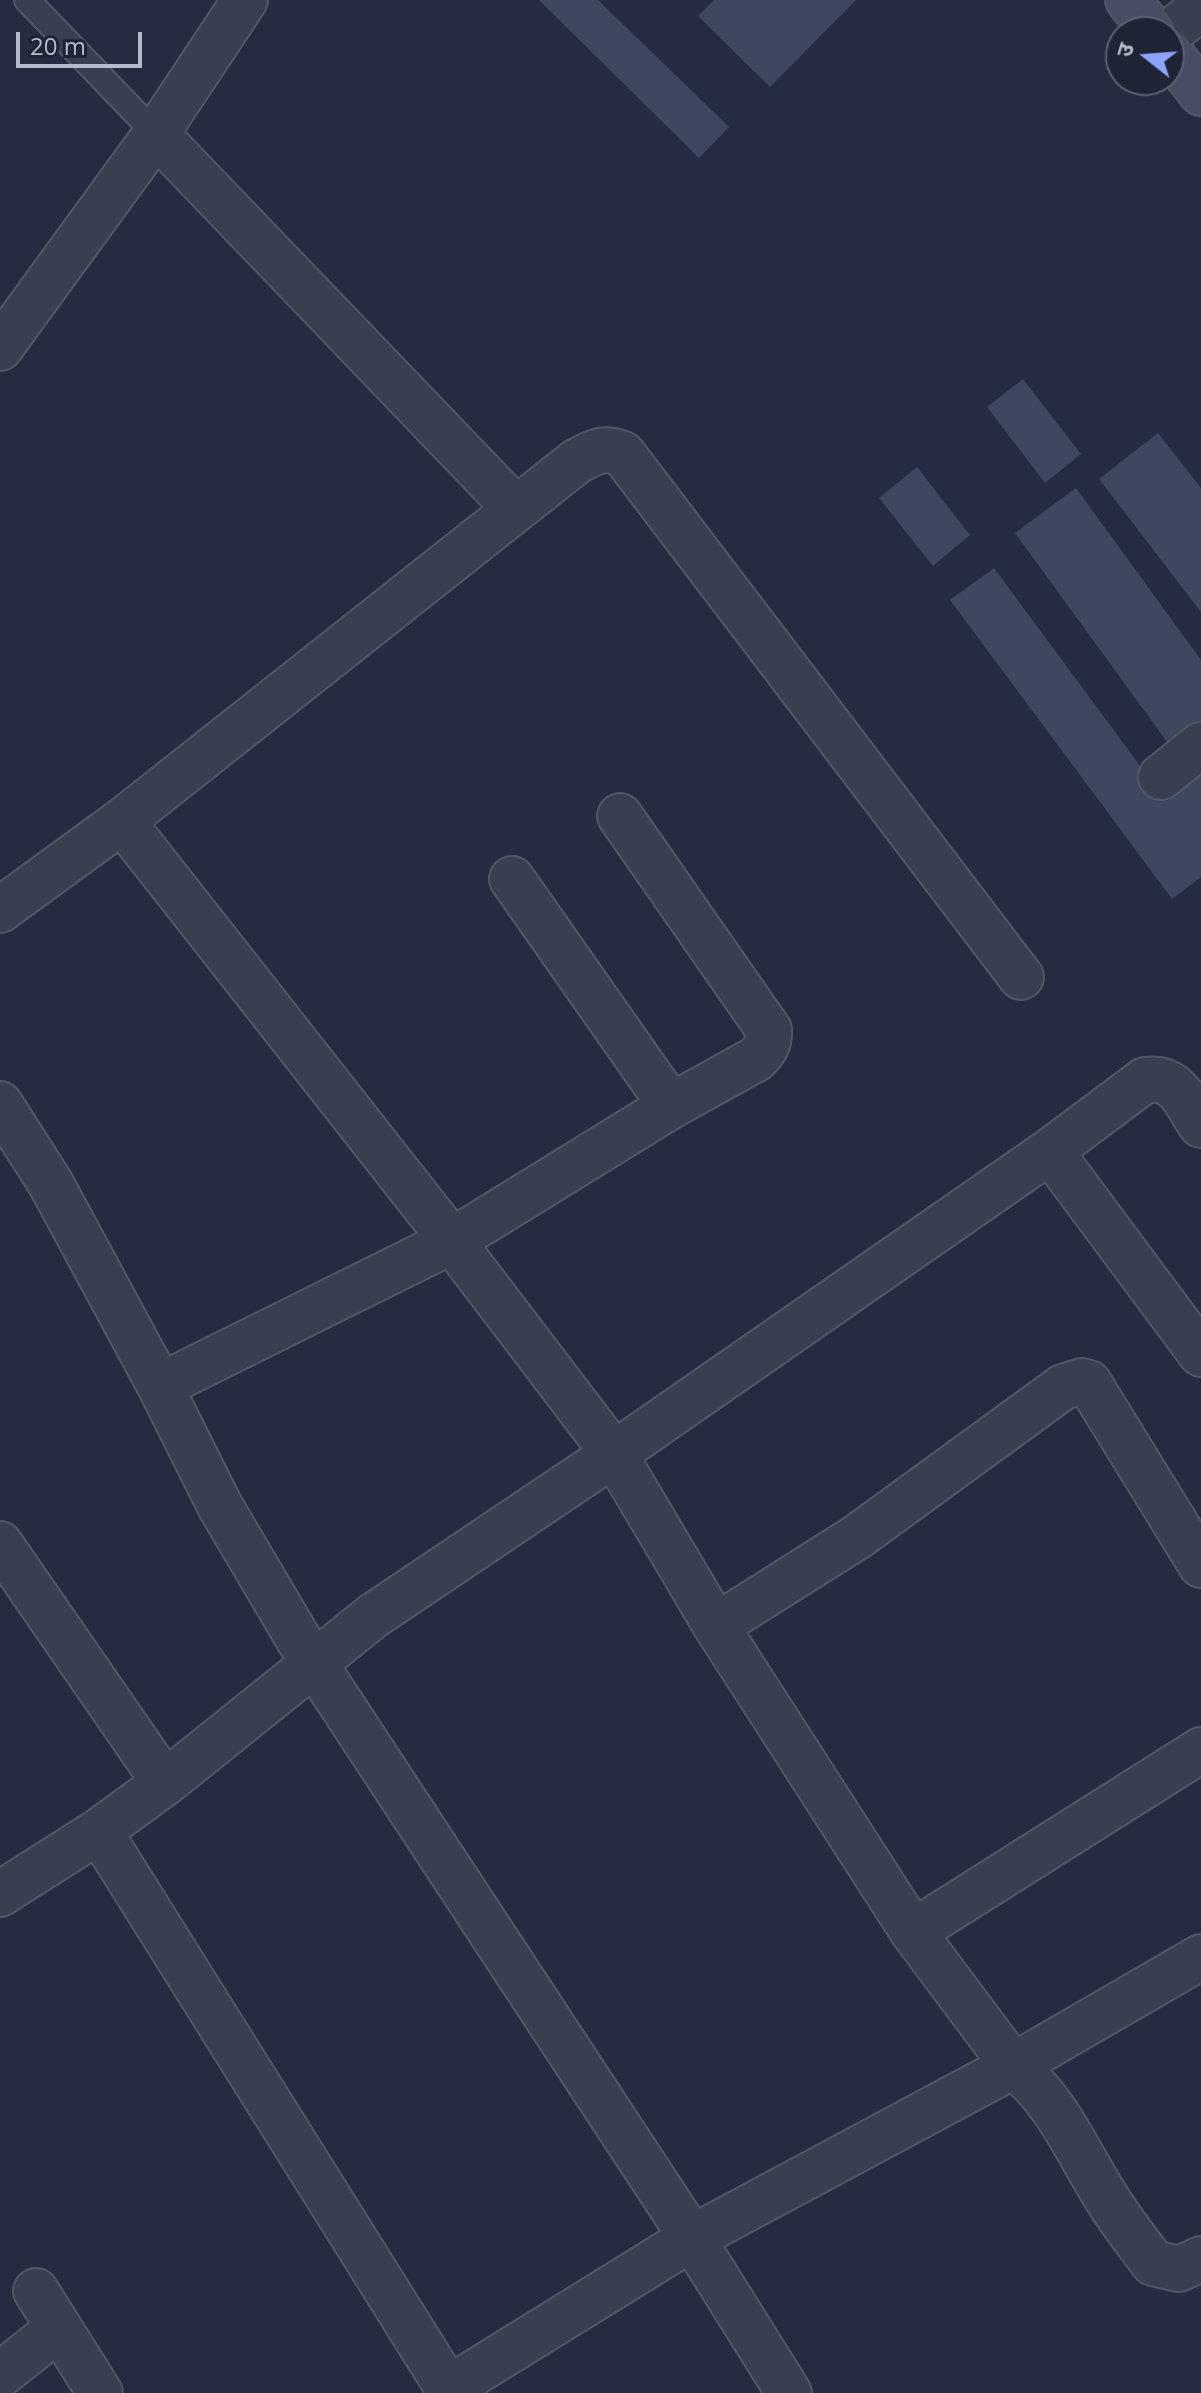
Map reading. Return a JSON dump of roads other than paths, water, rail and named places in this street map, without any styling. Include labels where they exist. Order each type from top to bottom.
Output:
[{"type":"main road","points":[[1128,0],[1140,16]]},
{"type":"main road","points":[[1185,72],[1201,93]]},
{"type":"street","points":[[0,348],[156,134],[245,0]]},
{"type":"street","points":[[1185,20],[1201,8]]},
{"type":"street","points":[[156,134],[516,509]]},
{"type":"street","points":[[0,910],[122,821],[577,461],[609,449],[623,454],[1021,977]]},
{"type":"street","points":[[1161,777],[1201,745]]},
{"type":"street","points":[[160,1386],[452,1241],[671,1106],[756,1059],[769,1040],[769,1030],[620,816]]},
{"type":"street","points":[[122,821],[452,1241],[614,1454],[716,1626],[913,1932],[1013,2066],[1030,2079],[1045,2097],[1107,2200],[1153,2263],[1179,2269],[1201,2259]]},
{"type":"street","points":[[512,879],[671,1106]]},
{"type":"street","points":[[0,1894],[99,1831],[165,1783],[373,1616],[614,1454],[1050,1151],[1145,1080],[1164,1079],[1175,1087],[1201,1125]]},
{"type":"street","points":[[0,1104],[51,1184],[160,1386],[220,1506],[314,1661],[692,2238],[789,2393]]},
{"type":"street","points":[[1050,1151],[1201,1354]]},
{"type":"street","points":[[716,1626],[857,1537],[1063,1387],[1082,1381],[1089,1383],[1201,1565]]},
{"type":"street","points":[[0,1544],[14,1594],[165,1783]]},
{"type":"street","points":[[913,1932],[1201,1750]]},
{"type":"street","points":[[99,1831],[450,2391],[692,2238],[1013,2066],[1201,1957]]},
{"type":"street","points":[[36,2291],[100,2393]]},
{"type":"street","points":[[0,2375],[59,2328]]},
{"type":"lane","points":[[27,0],[156,134]]}]
